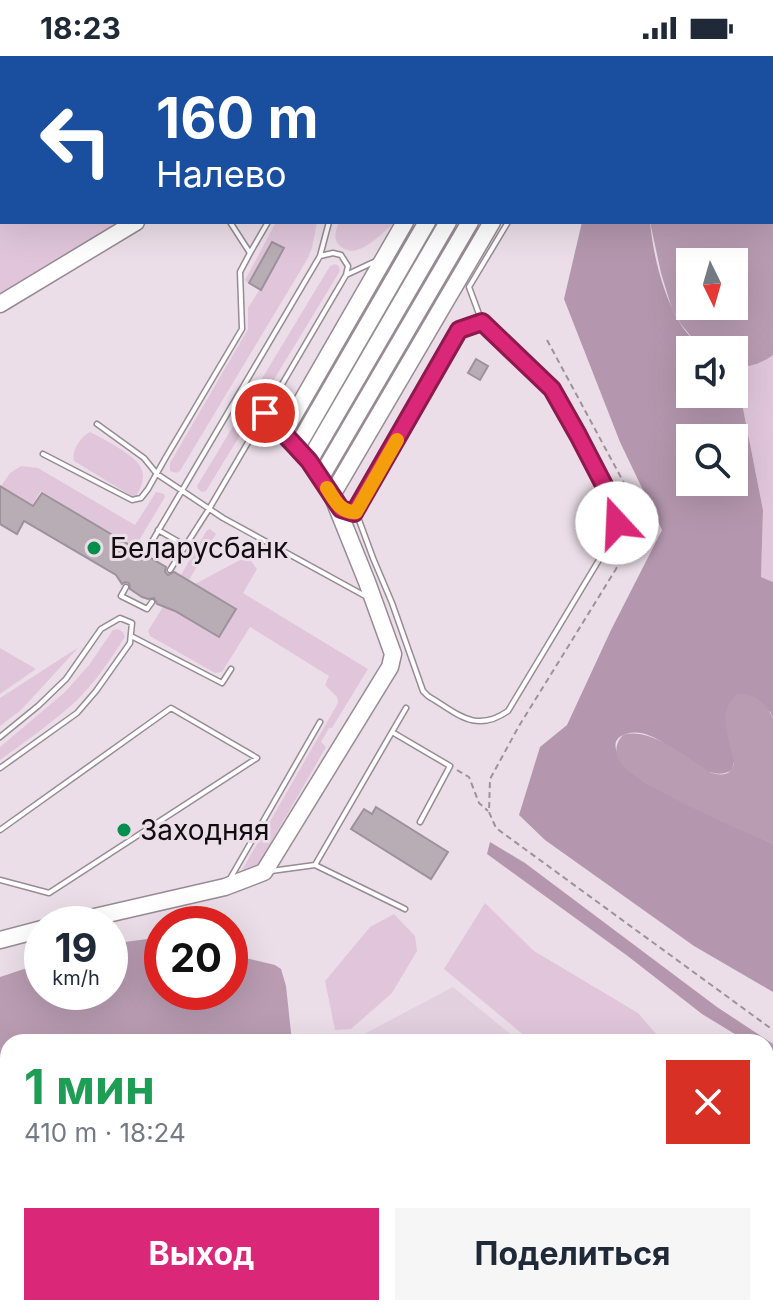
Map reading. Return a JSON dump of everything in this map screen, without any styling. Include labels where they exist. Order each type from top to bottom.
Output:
[{"type":"highway","points":[[0,304],[133,224]]},
{"type":"highway","points":[[128,909],[225,887],[264,872],[390,667],[393,654],[374,601],[311,466],[384,257],[404,224]]},
{"type":"highway","points":[[311,466],[418,224]]},
{"type":"highway","points":[[311,466],[426,224]]},
{"type":"highway","points":[[311,466],[436,224]]},
{"type":"highway","points":[[311,466],[447,224]]},
{"type":"highway","points":[[311,466],[458,224]]},
{"type":"highway","points":[[311,466],[469,224]]},
{"type":"highway","points":[[311,466],[480,224]]},
{"type":"highway","points":[[311,466],[491,224]]},
{"type":"highway","points":[[0,940],[24,934]]},
{"type":"lane","points":[[231,224],[250,253]]},
{"type":"lane","points":[[43,454],[132,500],[141,498],[242,329],[240,272],[267,224]]},
{"type":"lane","points":[[144,555],[320,256],[328,224]]},
{"type":"lane","points":[[482,322],[459,330],[356,512],[423,691],[471,721],[481,723],[496,720],[508,711],[614,535],[617,523],[617,510],[552,389],[482,322],[469,287],[507,224]]},
{"type":"lane","points":[[170,570],[346,275],[348,266],[341,255],[320,256]]},
{"type":"lane","points":[[346,275],[384,257]]},
{"type":"lane","points":[[265,413],[311,466],[341,509],[356,512]]},
{"type":"lane","points":[[97,424],[144,458],[157,474],[209,509],[374,601],[392,603]]},
{"type":"lane","points":[[158,530],[186,546]]},
{"type":"lane","points":[[126,587],[121,596],[147,609],[152,602]]},
{"type":"lane","points":[[0,737],[66,679],[101,629],[120,618],[132,623],[130,643],[77,713],[0,768]]},
{"type":"lane","points":[[131,636],[222,683],[231,669]]},
{"type":"lane","points":[[0,830],[171,708],[257,758],[49,893],[0,880]]},
{"type":"lane","points":[[315,865],[406,708]]},
{"type":"lane","points":[[225,887],[320,722]]},
{"type":"lane","points":[[392,732],[450,766],[420,822]]},
{"type":"lane","points":[[264,872],[315,865],[405,909]]},
{"type":"path","points":[[489,812],[490,779],[512,738],[645,522],[547,340]]},
{"type":"path","points":[[450,766],[469,777],[479,803],[489,812],[496,828],[773,1030]]},
{"type":"shaded area","points":[[0,224],[118,224],[0,296]]},
{"type":"shaded area","points":[[275,224],[317,224],[308,258],[180,471],[170,471],[170,463],[248,329],[248,308],[285,249],[272,242],[248,283],[245,280]]},
{"type":"shaded area","points":[[338,224],[393,224],[369,244],[354,251],[340,246],[335,235]]},
{"type":"shaded area","points":[[582,224],[650,224],[667,297],[676,320],[690,336],[676,336],[676,408],[743,408],[746,424],[676,424],[676,496],[748,496],[748,434],[763,510],[761,577],[773,582],[773,718],[770,711],[734,762],[732,770],[720,774],[707,771],[653,737],[640,733],[618,738],[616,745],[622,760],[648,784],[773,844],[773,992],[694,946],[545,840],[519,815],[540,747],[567,725],[662,530],[620,442],[564,299]]},
{"type":"shaded area","points":[[650,224],[773,224],[773,355],[748,365],[748,336],[691,336],[678,320],[748,320],[748,248],[676,248],[676,316]]},
{"type":"shaded area","points":[[335,264],[340,271],[206,491],[202,492],[197,486],[330,266]]},
{"type":"shaded area","points":[[773,355],[773,582],[761,577],[763,510],[743,408],[748,408],[748,365]]},
{"type":"shaded area","points":[[90,432],[123,450],[140,466],[143,480],[135,498],[74,461],[78,444]]},
{"type":"shaded area","points":[[21,466],[38,468],[135,525],[156,492],[165,497],[135,547],[41,491],[32,505],[1,486],[10,473]]},
{"type":"shaded area","points":[[210,529],[216,534],[189,580],[181,575]]},
{"type":"shaded area","points":[[249,558],[257,569],[243,593],[368,669],[321,742],[326,747],[258,865],[242,870],[338,703],[337,697],[325,685],[329,676],[250,627],[222,672],[215,673],[150,636],[148,631],[164,605],[220,637],[236,609],[195,584]]},
{"type":"shaded area","points":[[118,629],[125,637],[82,695],[0,760],[0,747],[65,692],[89,665],[113,630]]},
{"type":"shaded area","points":[[79,647],[21,710],[0,726],[0,698]]},
{"type":"shaded area","points":[[0,648],[36,669],[0,694]]},
{"type":"shaded area","points":[[738,694],[759,700],[773,718],[773,844],[647,784],[621,763],[616,752],[623,735],[646,735],[712,773],[726,774],[732,770],[734,762],[727,735],[727,708]]},
{"type":"shaded area","points":[[490,842],[525,863],[717,1007],[758,1034],[735,1034],[702,1014],[487,854]]},
{"type":"shaded area","points":[[485,903],[534,951],[638,1013],[656,1034],[522,1034],[444,969]]},
{"type":"shaded area","points":[[394,914],[415,936],[417,951],[392,993],[351,1029],[335,1030],[325,981],[370,927]]},
{"type":"shaded area","points":[[144,939],[144,1010],[248,1010],[248,958],[281,969],[291,1034],[0,1034],[0,977],[24,969],[24,1010],[128,1010],[128,942]]},
{"type":"shaded area","points":[[453,987],[510,1034],[364,1034]]},
{"type":"building","points":[[272,242],[284,248],[261,290],[249,283]]},
{"type":"building","points":[[476,359],[488,366],[480,380],[468,373]]},
{"type":"building","points":[[0,486],[33,506],[42,493],[133,547],[140,552],[141,559],[149,557],[166,567],[168,575],[174,572],[236,609],[219,637],[157,604],[154,598],[142,597],[130,589],[129,583],[122,584],[116,575],[24,521],[17,534],[0,524]]},
{"type":"building","points":[[376,807],[448,852],[431,879],[351,829],[364,809],[372,814]]},
{"type":"slow traffic","points":[[327,488],[341,509],[356,512],[397,440]]},
{"type":"place","name":"Беларусбанк","points":[[94,548]]},
{"type":"place","name":"Заходняя","points":[[124,830]]},
{"type":"route","points":[[265,413],[309,461],[341,509],[354,513],[459,330],[482,322],[552,389],[617,510],[617,523]]}]
